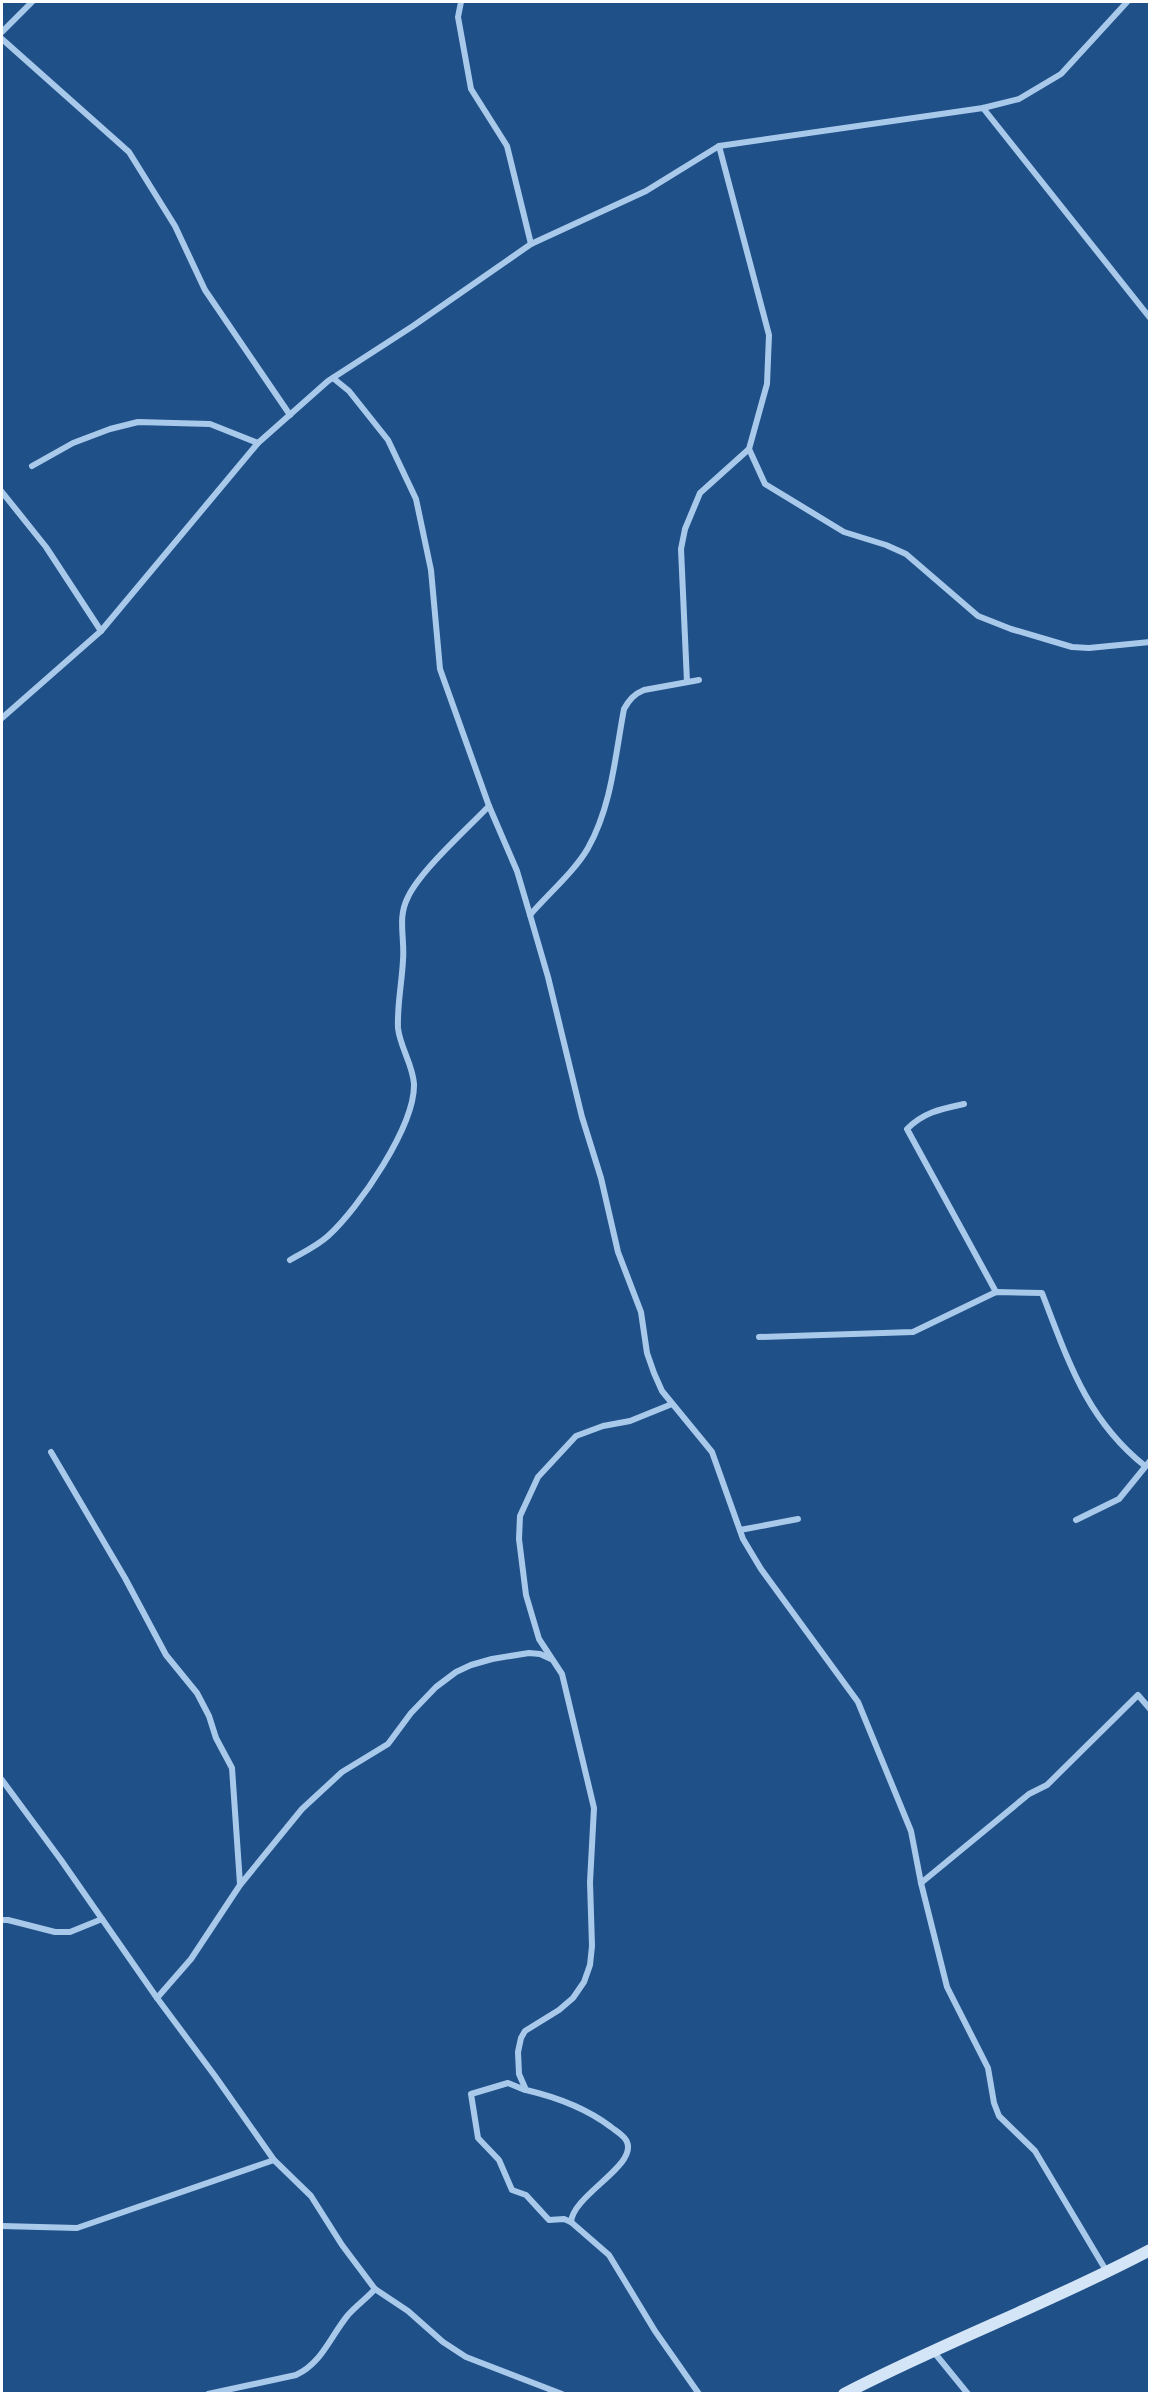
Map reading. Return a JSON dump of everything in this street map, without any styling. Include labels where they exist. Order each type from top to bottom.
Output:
[{"type":"street","points":[[2,32],[32,2]]},
{"type":"street","points":[[461,2],[458,16],[471,89],[507,146],[531,244]]},
{"type":"street","points":[[2,718],[101,631],[258,443],[333,378],[413,327],[531,244],[646,191],[719,146],[983,108],[1019,99],[1061,74],[1127,2]]},
{"type":"street","points":[[2,39],[129,152],[175,226],[205,290],[290,415]]},
{"type":"street","points":[[983,108],[1149,318]]},
{"type":"street","points":[[687,682],[681,549],[685,530],[700,493],[749,449],[766,384],[769,335],[719,146]]},
{"type":"street","points":[[333,378],[350,391],[388,440],[416,499],[431,570],[440,669],[489,806],[517,871],[582,1117],[601,1178],[618,1252],[641,1312],[647,1353],[654,1372],[662,1391],[712,1452],[740,1530],[761,1569],[858,1702],[911,1831],[946,1987],[987,2068],[999,2116],[1035,2151],[1107,2272]]},
{"type":"street","points":[[32,466],[73,443],[110,429],[138,422],[210,424],[258,443]]},
{"type":"street","points":[[749,449],[765,484],[844,532],[906,554],[978,616],[1011,629],[1072,646],[1089,648],[1149,642]]},
{"type":"street","points":[[2,492],[46,547],[101,631]]},
{"type":"street","points":[[530,915],[587,849],[604,811],[613,775],[624,709],[629,700],[644,690],[699,680]]},
{"type":"street","points":[[290,1260],[327,1238],[342,1222],[375,1179],[399,1136],[411,1104],[414,1085],[398,1029],[404,957],[401,916],[408,897],[427,872],[489,806]]},
{"type":"street","points":[[964,1104],[935,1110],[919,1117],[907,1129],[996,1292]]},
{"type":"street","points":[[759,1336],[913,1332],[996,1292],[1042,1293],[1078,1385],[1127,1452],[1147,1463],[1119,1499],[1076,1520]]},
{"type":"street","points":[[540,1654],[539,1639],[526,1595],[519,1539],[520,1516],[538,1476],[576,1436],[603,1426],[630,1421],[672,1404]]},
{"type":"street","points":[[51,1452],[125,1578],[166,1655],[197,1693],[209,1716],[216,1738],[232,1768],[240,1885]]},
{"type":"street","points":[[740,1530],[798,1520]]},
{"type":"street","points":[[526,2090],[519,2074],[518,2052],[521,2038],[525,2031],[559,2010],[573,1998],[584,1982],[590,1965],[592,1946],[590,1882],[594,1808],[562,1674],[539,1639]]},
{"type":"street","points":[[157,1998],[191,1959],[240,1885],[302,1809],[323,1788],[357,1762],[388,1744],[411,1713],[436,1687],[456,1672],[471,1665],[529,1653],[540,1654],[554,1661]]},
{"type":"street","points":[[921,1883],[1029,1794],[1047,1785],[1138,1695],[1149,1709]]},
{"type":"street","points":[[2,1780],[274,2160],[310,2196],[342,2245],[375,2289],[408,2311],[443,2342],[466,2357],[562,2394]]},
{"type":"street","points":[[2,1920],[56,1932],[70,1932],[102,1919]]},
{"type":"street","points":[[508,2083],[526,2090],[560,2099],[601,2120],[626,2139],[628,2146],[627,2155],[572,2214],[559,2219],[549,2220],[526,2195],[512,2190],[499,2160],[478,2138],[471,2094],[508,2083]]},
{"type":"street","points":[[2,2226],[77,2228],[274,2160]]},
{"type":"street","points":[[571,2222],[572,2214]]},
{"type":"street","points":[[559,2219],[571,2222],[609,2255],[655,2331],[699,2394]]},
{"type":"street","points":[[844,2394],[908,2361],[1107,2272],[1149,2250]]},
{"type":"street","points":[[208,2394],[296,2375],[309,2369],[317,2361],[349,2313],[375,2289]]},
{"type":"street","points":[[933,2350],[968,2394]]}]
